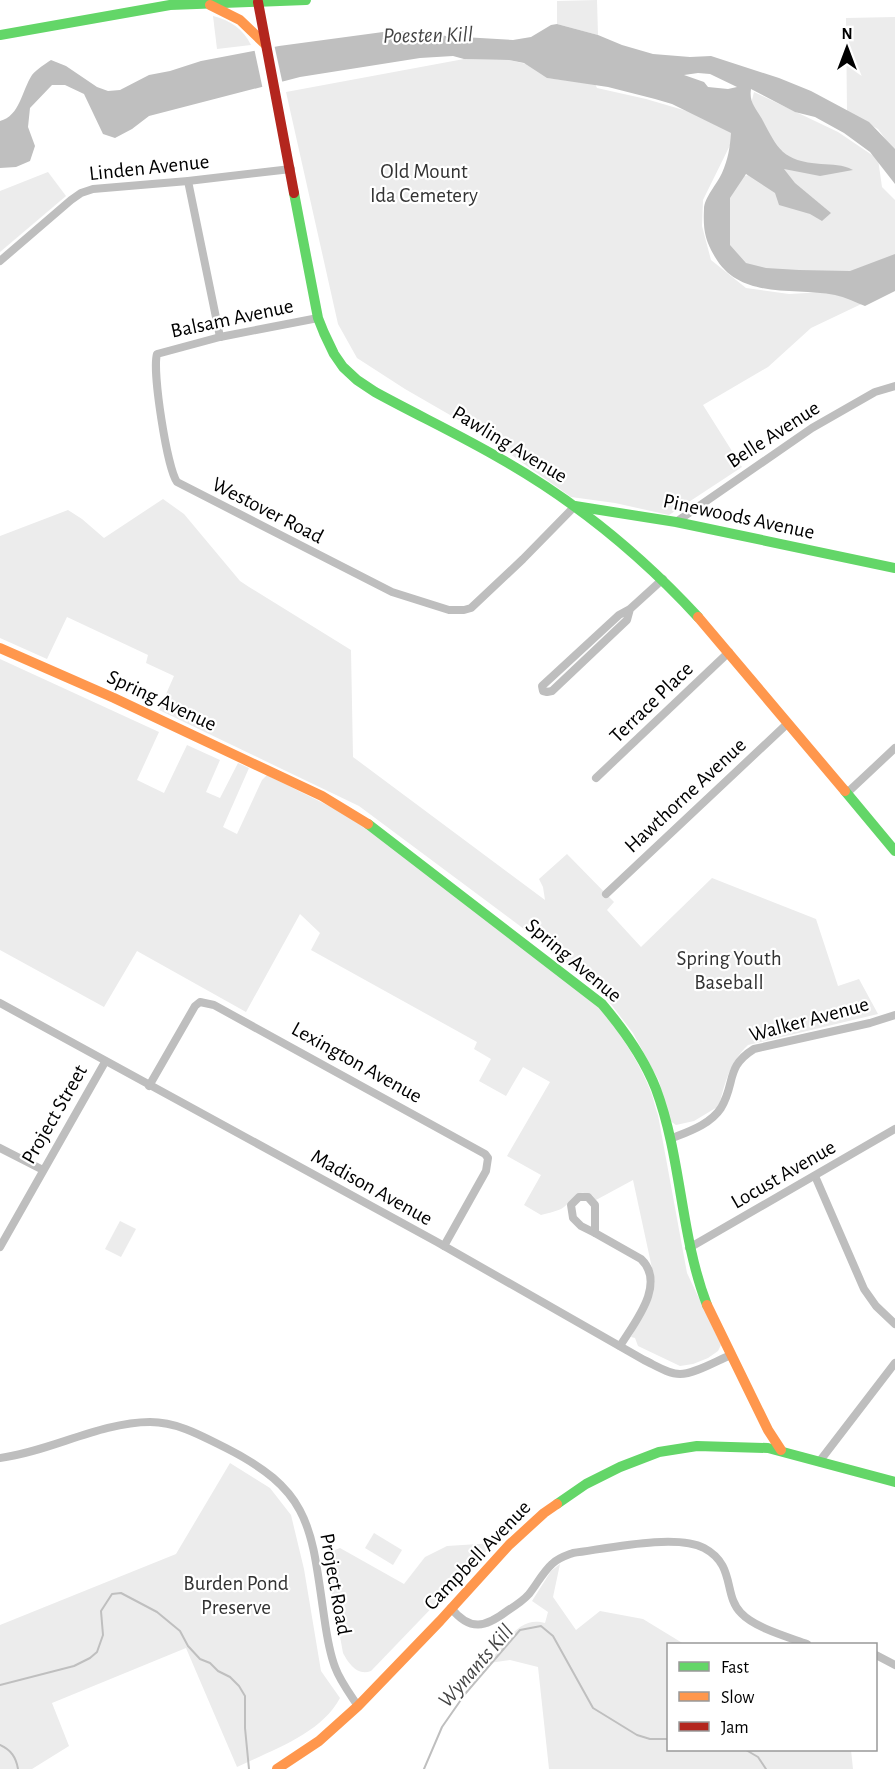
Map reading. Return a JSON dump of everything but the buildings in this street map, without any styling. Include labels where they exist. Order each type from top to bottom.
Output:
[{"type":"street","points":[[0,35],[170,3],[306,0]]},
{"type":"street","name":"Pawling Avenue","points":[[258,2],[318,318],[337,359],[366,387],[450,430],[575,506],[622,542],[663,579],[729,652],[895,851]]},
{"type":"street","points":[[206,4],[240,20],[266,45]]},
{"type":"street","name":"Linden Avenue","points":[[0,261],[71,200],[93,189],[291,169]]},
{"type":"street","points":[[188,181],[220,337]]},
{"type":"street","name":"Balsam Avenue","points":[[156,357],[160,352],[220,337],[318,318]]},
{"type":"street","name":"Westover Road","points":[[156,357],[155,372],[161,415],[171,468],[177,482],[392,592],[449,610],[471,608],[575,506]]},
{"type":"street","name":"Belle Avenue","points":[[676,522],[812,428],[875,392],[895,386]]},
{"type":"street","name":"Pinewoods Avenue","points":[[575,506],[676,522],[895,568]]},
{"type":"street","points":[[630,609],[627,620],[552,691],[543,691],[542,686],[619,615],[630,609],[663,579]]},
{"type":"street","name":"Spring Avenue","points":[[0,648],[114,698],[322,796],[357,816],[602,1004],[614,1017],[656,1090],[670,1139],[689,1248],[704,1297],[731,1355],[781,1450]]},
{"type":"street","name":"Terrace Place","points":[[596,778],[729,652]]},
{"type":"street","name":"Hawthorne Avenue","points":[[606,894],[788,723]]},
{"type":"street","points":[[847,793],[895,748]]},
{"type":"street","name":"Lexington Avenue","points":[[149,1086],[190,1012],[200,1002],[214,1005],[480,1150],[488,1158],[486,1171],[444,1246]]},
{"type":"street","name":"Madison Avenue","points":[[0,1003],[444,1246],[649,1362],[679,1374],[731,1355]]},
{"type":"street","name":"Walker Avenue","points":[[670,1139],[696,1128],[714,1116],[729,1090],[731,1073],[742,1056],[754,1049],[870,1023],[895,1015]]},
{"type":"street","name":"Project Street","points":[[0,1247],[105,1062]]},
{"type":"street","name":"Locust Avenue","points":[[689,1248],[895,1129]]},
{"type":"street","points":[[0,1148],[43,1170]]},
{"type":"street","points":[[815,1176],[864,1289],[876,1306],[895,1324]]},
{"type":"street","points":[[595,1233],[596,1211],[593,1201],[588,1197],[576,1199],[572,1205],[573,1218],[581,1226],[641,1259],[646,1263],[650,1275],[648,1297],[620,1346]]},
{"type":"street","points":[[819,1461],[895,1363]]},
{"type":"street","name":"Project Road","points":[[0,1458],[109,1428],[164,1422],[188,1429],[241,1456],[260,1469],[279,1483],[301,1509],[314,1546],[327,1636],[335,1668],[358,1706]]},
{"type":"street","name":"Campbell Avenue","points":[[277,1769],[319,1741],[358,1706],[509,1545],[544,1513],[586,1484],[620,1467],[659,1452],[697,1446],[741,1446],[781,1450]]},
{"type":"street","points":[[781,1450],[895,1482]]},
{"type":"street","points":[[451,1608],[458,1617],[470,1624],[483,1625],[496,1619],[527,1597],[551,1565],[562,1557],[573,1553],[668,1541],[686,1542],[703,1547],[724,1566],[739,1612],[757,1624],[804,1643]]},
{"type":"street","points":[[877,1656],[895,1665]]},
{"type":"green space","points":[[597,0],[598,35],[557,24],[557,1]]},
{"type":"green space","points":[[213,16],[235,26],[251,45],[217,49]]},
{"type":"green space","points":[[895,17],[895,152],[878,129],[847,112],[846,18]]},
{"type":"green space","name":"Old Mount Ida Cemetery","points":[[464,59],[509,60],[548,69],[547,78],[595,84],[597,88],[697,114],[737,131],[703,200],[702,226],[711,260],[746,288],[789,294],[895,288],[811,328],[768,367],[703,405],[742,467],[669,515],[615,503],[571,497],[476,430],[357,358],[338,324],[286,92]]},
{"type":"green space","points":[[754,92],[838,132],[878,159],[882,187],[895,200],[895,269],[865,277],[769,271],[744,263],[728,244],[727,199],[743,176],[782,170],[751,104]]},
{"type":"green space","points":[[48,172],[66,196],[0,252],[0,191]]},
{"type":"green space","name":"Spring Youth Baseball","points":[[163,499],[184,514],[240,581],[351,650],[353,757],[545,900],[539,879],[567,854],[614,902],[607,910],[641,947],[712,878],[816,919],[838,986],[859,979],[878,1014],[748,1045],[732,1065],[719,1106],[694,1121],[676,1125],[669,1120],[659,1081],[633,1033],[600,990],[528,932],[359,806],[159,710],[174,676],[146,663],[148,655],[67,617],[47,659],[0,638],[0,536],[68,510],[104,538]]},
{"type":"green space","points":[[0,659],[159,732],[137,780],[164,793],[187,745],[220,760],[206,792],[220,798],[238,763],[249,768],[223,827],[237,834],[262,780],[267,775],[353,818],[595,1002],[627,1045],[651,1092],[658,1115],[687,1273],[721,1345],[718,1351],[693,1364],[680,1366],[638,1346],[635,1338],[631,1337],[651,1299],[655,1282],[633,1180],[596,1200],[592,1195],[579,1193],[562,1208],[541,1215],[524,1205],[541,1175],[507,1156],[550,1082],[523,1067],[506,1096],[479,1081],[491,1059],[474,1049],[477,1042],[311,950],[320,933],[300,914],[246,1012],[137,951],[104,1007],[0,950]]},
{"type":"green space","points":[[120,1221],[136,1229],[121,1257],[105,1249]]},
{"type":"green space","name":"Burden Pond Preserve","points":[[230,1463],[270,1488],[291,1515],[304,1569],[321,1671],[340,1698],[332,1711],[321,1722],[294,1740],[237,1767],[186,1648],[52,1703],[69,1746],[32,1769],[0,1769],[0,1625],[176,1554]]},
{"type":"green space","points":[[374,1533],[402,1550],[393,1565],[365,1548]]},
{"type":"green space","points":[[494,1543],[371,1671],[362,1672],[351,1665],[343,1653],[325,1554],[340,1548],[404,1584],[425,1557],[447,1546]]},
{"type":"green space","points":[[560,1564],[553,1597],[576,1630],[600,1611],[643,1619],[682,1643],[667,1643],[667,1751],[851,1751],[853,1769],[549,1769],[538,1667],[510,1660],[489,1663],[506,1640],[520,1627],[527,1623],[545,1623],[548,1612],[532,1601],[551,1571]]},
{"type":"water","name":"Poesten Kill","points":[[557,24],[598,35],[653,54],[711,56],[811,91],[869,122],[895,149],[895,184],[870,152],[844,133],[815,117],[795,112],[751,89],[753,104],[777,146],[783,152],[798,160],[853,170],[820,176],[784,169],[795,183],[831,213],[822,221],[810,214],[779,205],[775,193],[746,174],[730,198],[730,245],[746,263],[766,268],[799,270],[850,271],[895,254],[895,291],[865,306],[835,295],[769,289],[738,280],[726,271],[715,257],[705,234],[704,223],[705,205],[724,168],[731,133],[672,104],[608,87],[547,78],[524,63],[509,60],[464,59],[453,56],[420,58],[300,77],[149,116],[115,138],[103,134],[84,94],[65,85],[52,85],[30,108],[28,127],[35,146],[30,161],[16,167],[0,168],[0,121],[12,114],[32,75],[51,60],[66,66],[97,87],[108,91],[120,90],[149,75],[201,61],[279,46],[383,32],[416,31],[446,36],[513,40],[531,37]],"holes":[[[710,74],[737,87],[728,89],[708,87],[704,82],[684,75]]]},
{"type":"pier","points":[[274,44],[283,85],[263,90],[254,48]]},
{"type":"waterway","name":"Wynants Kill","points":[[0,1685],[74,1666],[90,1658],[97,1652],[103,1635],[101,1611],[112,1594],[121,1593],[157,1612],[180,1631],[188,1646],[200,1659],[210,1663],[239,1686],[245,1696],[249,1769]]},
{"type":"waterway","name":"Wynants Kill","points":[[424,1769],[442,1727],[465,1694],[520,1630],[541,1626],[553,1636],[593,1708],[637,1735],[650,1739],[667,1739]]},
{"type":"waterway","name":"Wynants Kill","points":[[0,1745],[12,1754],[18,1769]]},
{"type":"waterway","name":"Wynants Kill","points":[[748,1751],[758,1757],[766,1769]]},
{"type":"traffic: fast","points":[[0,35],[170,5],[306,0]]},
{"type":"traffic: fast","points":[[294,193],[318,318],[334,354],[343,367],[375,392],[486,450],[581,511],[630,550],[698,617]]},
{"type":"traffic: fast","points":[[575,506],[676,522],[895,568]]},
{"type":"traffic: fast","points":[[845,791],[895,851]]},
{"type":"traffic: fast","points":[[368,824],[602,1004],[626,1034],[651,1078],[665,1116],[691,1252],[707,1305]]},
{"type":"traffic: fast","points":[[557,1504],[586,1484],[620,1467],[659,1452],[697,1446],[768,1448],[895,1482]]},
{"type":"traffic: slow","points":[[210,5],[240,20],[266,45]]},
{"type":"traffic: slow","points":[[698,617],[845,791]]},
{"type":"traffic: slow","points":[[0,648],[114,698],[322,796],[368,824]]},
{"type":"traffic: slow","points":[[707,1305],[768,1430],[781,1450]]},
{"type":"traffic: slow","points":[[277,1769],[319,1741],[358,1706],[509,1545],[557,1504]]},
{"type":"traffic: jam","points":[[258,2],[294,193]]}]
